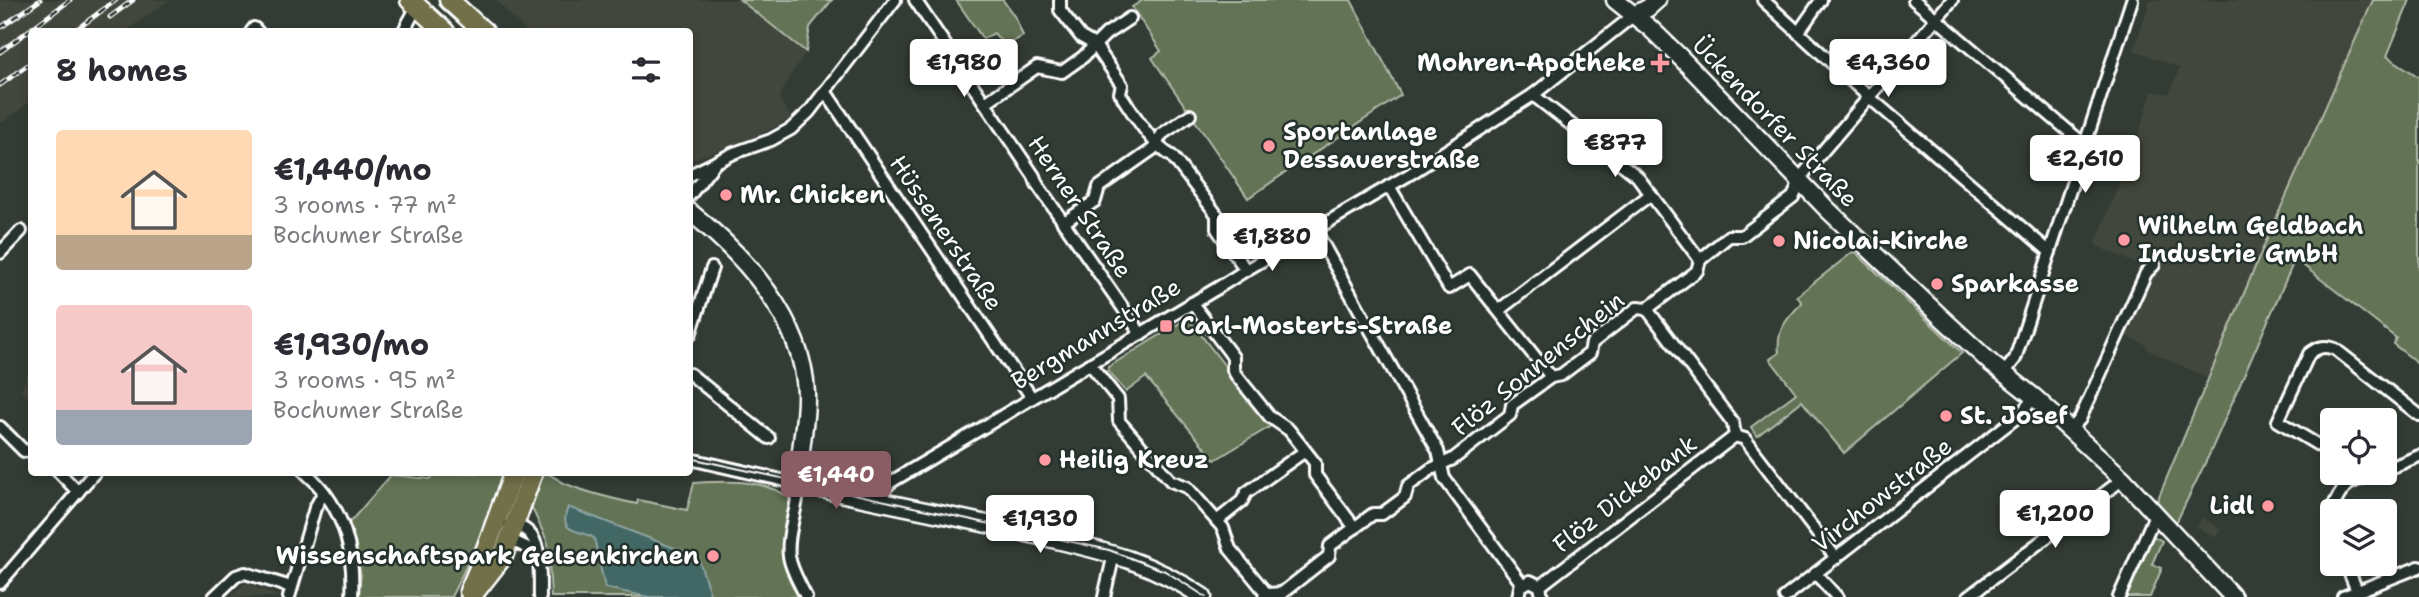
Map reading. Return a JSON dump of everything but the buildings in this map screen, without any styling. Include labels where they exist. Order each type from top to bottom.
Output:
[{"type":"main road","points":[[449,0],[480,28]]},
{"type":"main road","name":"Ückendorfer Straße","points":[[1615,0],[1706,83],[1800,181],[1942,318],[2034,397],[2123,479],[2233,597]]},
{"type":"main road","name":"Bergmannstraße","points":[[1634,15],[1657,0]]},
{"type":"main road","points":[[416,2],[440,28]]},
{"type":"main road","points":[[693,215],[761,280],[782,314],[799,356],[806,389],[799,484],[1114,554],[1153,568],[1203,597]]},
{"type":"main road","points":[[693,227],[719,240]]},
{"type":"main road","points":[[468,597],[513,476]]},
{"type":"main road","points":[[468,597],[500,561],[532,476]]},
{"type":"street","points":[[693,174],[791,129],[809,112],[895,0]]},
{"type":"street","name":"Herner Straße","points":[[915,0],[1063,223],[1141,334]]},
{"type":"street","points":[[1060,0],[1060,10],[1082,37],[1095,45],[1122,85],[1121,96],[1143,128],[1163,152],[1172,156],[1217,215],[1217,229],[1246,270]]},
{"type":"street","points":[[1763,0],[1869,97],[2050,252]]},
{"type":"street","points":[[1798,33],[1821,0]]},
{"type":"street","points":[[1914,0],[2085,145]]},
{"type":"street","name":"Flöz Sonnenschein","points":[[1266,596],[1282,593],[1329,556],[1331,546],[1373,514],[1382,514],[1405,497],[1408,486],[1453,459],[1510,415],[1512,405],[1551,377],[1562,375],[1590,353],[1592,343],[1637,308],[1647,309],[1697,271],[1700,260],[1729,236],[1742,236],[1793,197],[1800,181],[1952,0]]},
{"type":"street","points":[[2004,373],[2015,359],[2132,0]]},
{"type":"street","points":[[405,28],[416,2]]},
{"type":"street","name":"Bergmannstraße","points":[[881,503],[885,488],[891,482],[1389,186],[1533,95],[1634,15]]},
{"type":"street","points":[[985,103],[1037,67],[1062,72],[1083,57],[1106,34],[1130,18]]},
{"type":"street","name":"Hüssenerstraße","points":[[825,91],[1032,398]]},
{"type":"street","points":[[1533,95],[1637,176],[1700,260]]},
{"type":"street","points":[[1063,223],[1095,201],[1099,187],[1153,149],[1162,134],[1190,115]]},
{"type":"street","points":[[693,191],[715,163]]},
{"type":"street","points":[[1389,186],[1449,288],[1470,275],[1551,377]]},
{"type":"street","points":[[1499,310],[1651,194]]},
{"type":"street","points":[[0,253],[21,230]]},
{"type":"street","points":[[1315,230],[1438,451],[1444,478],[1522,584]]},
{"type":"street","points":[[2070,430],[2080,419],[2146,273],[2154,265]]},
{"type":"street","points":[[693,326],[712,268]]},
{"type":"street","points":[[1192,303],[1233,357],[1233,370],[1236,375],[1270,417],[1290,430],[1315,463],[1315,475],[1355,528]]},
{"type":"street","points":[[1647,309],[1733,423],[1735,436],[1745,439],[1836,558]]},
{"type":"street","points":[[2320,446],[2278,421],[2309,354],[2318,347],[2328,346],[2335,349],[2419,415]]},
{"type":"street","points":[[1090,364],[1118,399],[1119,421],[1171,481],[1187,487],[1223,528],[1230,549],[1266,596]]},
{"type":"street","points":[[693,376],[769,438]]},
{"type":"street","name":"Virchowstraße","points":[[1785,597],[2021,414],[2034,397]]},
{"type":"street","points":[[0,428],[24,451],[28,450]]},
{"type":"street","name":"Flöz Dickebank","points":[[1541,592],[1735,436]]},
{"type":"street","points":[[1217,521],[1242,501],[1246,493],[1305,450]]},
{"type":"street","points":[[2397,465],[2419,456]]},
{"type":"street","points":[[693,460],[799,484],[789,556],[806,597]]},
{"type":"street","points":[[63,476],[78,492]]},
{"type":"street","points":[[0,583],[92,476]]},
{"type":"street","points":[[309,476],[324,492],[344,525],[351,551],[352,597]]},
{"type":"street","points":[[1968,597],[2123,479]]},
{"type":"street","points":[[214,597],[236,576],[245,573],[290,592],[315,508],[324,492]]},
{"type":"street","points":[[2119,597],[2156,513]]},
{"type":"street","points":[[495,525],[511,533],[528,548],[538,563],[540,597]]},
{"type":"street","points":[[1104,597],[1114,554]]},
{"type":"street","points":[[2343,597],[2419,567]]},
{"type":"street","points":[[1815,574],[1837,597]]},
{"type":"street","points":[[2351,576],[2357,591]]},
{"type":"street","points":[[1518,597],[1522,584],[1534,582],[1541,592]]},
{"type":"shaded area","points":[[0,0],[169,0],[130,28],[28,28],[28,103],[0,124]]},
{"type":"shaded area","points":[[496,0],[740,0],[806,52],[779,98],[791,118],[751,139],[693,159],[693,28],[523,28]]},
{"type":"shaded area","points":[[2150,0],[2373,0],[2263,248],[2210,379],[2146,349],[2147,345],[2123,335],[2150,270],[2095,245],[2140,130],[2152,91],[2169,94],[2180,68],[2134,50]]},
{"type":"shaded area","points":[[28,372],[28,398],[21,391]]},
{"type":"shaded area","points":[[2202,518],[2221,529],[2215,537],[2197,527]]},
{"type":"shaded area","points":[[245,583],[281,597],[230,597]]},
{"type":"green space","points":[[740,0],[832,0],[810,27],[806,52]]},
{"type":"green space","points":[[956,0],[1003,0],[1016,19],[1023,36],[1005,46],[994,33],[983,39]]},
{"type":"green space","name":"Sportanlage Dessauerstraße","points":[[1143,0],[1351,0],[1401,95],[1248,198],[1152,58],[1161,51],[1132,7]]},
{"type":"green space","points":[[2373,0],[2410,0],[2387,56],[2419,77],[2419,364],[2393,344],[2396,338],[2295,259],[2210,453],[2175,525],[2157,501],[2263,248]]},
{"type":"green space","points":[[1854,251],[1962,353],[1844,453],[1802,401],[1757,436],[1751,427],[1796,393],[1770,359],[1779,353],[1781,331],[1802,303],[1797,296]]},
{"type":"green space","points":[[1188,318],[1271,426],[1215,460],[1146,377],[1126,392],[1108,371],[1108,367]]},
{"type":"green space","points":[[390,476],[430,479],[432,476],[504,476],[487,524],[451,597],[358,597],[361,575],[349,523]]},
{"type":"green space","name":"Wissenschaftspark Gelsenkirchen","points":[[543,476],[552,476],[573,487],[609,498],[637,504],[638,500],[687,510],[694,483],[746,482],[770,488],[792,500],[783,550],[800,597],[551,597],[548,543],[531,506]]},
{"type":"green space","points":[[2153,536],[2162,541],[2152,564],[2162,568],[2150,597],[2126,597]]},
{"type":"water","points":[[568,507],[698,557],[711,597],[649,597],[605,588],[594,538],[567,526],[565,516]]},
{"type":"tram line","points":[[693,459],[1109,550],[1165,571],[1206,597]]},
{"type":"railway","points":[[0,28],[40,0]]},
{"type":"railway","points":[[32,28],[70,0]]},
{"type":"railway","points":[[78,28],[116,0]]},
{"type":"railway","points":[[110,17],[133,0]]},
{"type":"railway","points":[[0,52],[28,31]]},
{"type":"railway","points":[[0,85],[28,65]]},
{"type":"place","name":"Mohren-Apotheke","points":[[1660,63]]},
{"type":"place","name":"Sportanlage Dessauerstraße","points":[[1269,146]]},
{"type":"place","name":"Mr. Chicken","points":[[726,195]]},
{"type":"place","name":"Wilhelm Geldbach Industrie GmbH","points":[[2124,240]]},
{"type":"place","name":"Nicolai-Kirche","points":[[1779,241]]},
{"type":"place","name":"Sparkasse","points":[[1937,284]]},
{"type":"place","name":"Carl-Mosterts-Straße","points":[[1166,326]]},
{"type":"place","name":"St. Josef","points":[[1946,416]]},
{"type":"place","name":"Heilig Kreuz","points":[[1045,460]]},
{"type":"place","name":"Lidl","points":[[2268,506]]},
{"type":"place","name":"Wissenschaftspark Gelsenkirchen","points":[[713,556]]}]
